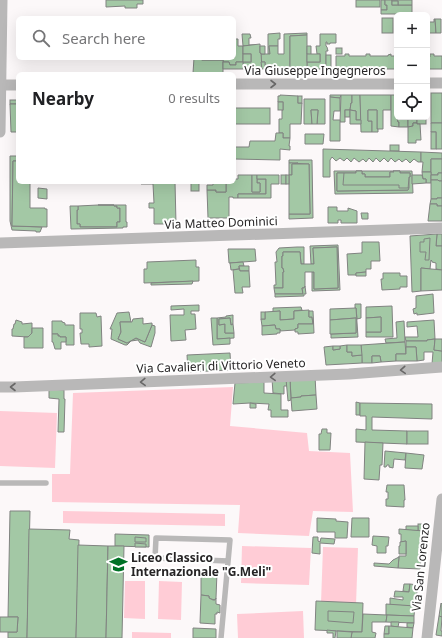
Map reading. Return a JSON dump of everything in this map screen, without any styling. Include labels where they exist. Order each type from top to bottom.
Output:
[{"type":"street","points":[[0,132],[2,0]]},
{"type":"street","points":[[430,83],[442,83]]},
{"type":"street","name":"Via Giuseppe Ingegneros","points":[[236,84],[394,84]]},
{"type":"street","points":[[0,85],[16,85]]},
{"type":"street","name":"Via Matteo Dominici","points":[[0,243],[442,228]]},
{"type":"street","name":"Via Cavalieri di Vittorio Veneto","points":[[0,387],[348,374],[442,368]]},
{"type":"street","name":"Via San Lorenzo","points":[[427,638],[442,499]]},
{"type":"lane","points":[[0,482],[46,483]]},
{"type":"lane","points":[[221,638],[230,540],[156,538],[155,558],[228,561]]},
{"type":"shaded area","points":[[233,387],[230,426],[307,433],[309,451],[350,453],[353,512],[313,511],[309,536],[238,533],[240,505],[52,502],[52,474],[70,474],[73,393]]},
{"type":"shaded area","points":[[0,411],[57,413],[55,468],[0,466]]},
{"type":"shaded area","points":[[63,511],[225,514],[225,526],[63,523]]},
{"type":"shaded area","points":[[242,546],[311,548],[309,585],[241,583]]},
{"type":"shaded area","points":[[323,547],[358,548],[356,605],[321,603]]},
{"type":"shaded area","points":[[125,581],[145,581],[145,619],[124,618]]},
{"type":"shaded area","points":[[159,581],[182,582],[181,620],[158,619]]},
{"type":"shaded area","points":[[303,611],[304,638],[238,638],[237,614]]},
{"type":"shaded area","points":[[132,632],[171,633],[171,638],[132,638]]},
{"type":"building","points":[[106,0],[143,0],[143,4],[137,4],[137,8],[125,8],[125,6],[106,7]]},
{"type":"building","points":[[356,0],[380,0],[380,7],[356,7]]},
{"type":"building","points":[[381,0],[385,0],[387,10],[381,10]]},
{"type":"building","points":[[385,0],[392,0],[392,5],[412,5],[412,12],[381,14],[381,10],[387,10],[387,5],[385,5]]},
{"type":"building","points":[[392,0],[412,0],[412,5],[398,5],[398,1]]},
{"type":"building","points":[[392,1],[398,1],[398,5],[392,5]]},
{"type":"building","points":[[382,18],[393,18],[393,33],[382,33]]},
{"type":"building","points":[[434,19],[435,19],[436,33],[430,33],[430,22],[434,22]]},
{"type":"building","points":[[435,19],[441,19],[441,33],[436,33]]},
{"type":"building","points":[[280,33],[278,46],[269,46],[270,54],[268,54],[268,34]]},
{"type":"building","points":[[307,33],[307,35],[290,36],[290,68],[265,69],[265,62],[261,62],[261,54],[270,54],[269,46],[278,46],[278,54],[284,54],[284,34]]},
{"type":"building","points":[[242,34],[250,34],[251,38],[249,38],[249,45],[255,45],[243,46]]},
{"type":"building","points":[[320,34],[336,34],[336,43],[327,44],[326,42],[328,51],[326,51],[326,69],[307,69],[307,62],[320,62],[320,54],[317,54],[316,46],[320,46]]},
{"type":"building","points":[[307,35],[307,69],[290,70],[290,36]]},
{"type":"building","points":[[236,39],[238,39],[238,46],[243,46],[243,62],[236,62],[236,65],[230,65],[229,62],[223,62],[223,60],[236,60]]},
{"type":"building","points":[[260,44],[262,69],[243,69],[243,62],[251,62],[251,54],[243,54],[243,46]]},
{"type":"building","points":[[260,46],[265,46],[265,54],[260,53]]},
{"type":"building","points":[[307,46],[311,46],[311,55],[307,54]]},
{"type":"building","points":[[336,48],[342,48],[342,54],[336,54]]},
{"type":"building","points":[[243,54],[251,54],[251,62],[243,62]]},
{"type":"building","points":[[307,54],[320,54],[320,62],[307,62]]},
{"type":"building","points":[[345,54],[349,54],[349,56],[366,56],[366,54],[370,54],[370,56],[388,56],[391,54],[391,56],[394,56],[394,69],[336,69],[336,56],[345,56]]},
{"type":"building","points":[[430,54],[434,54],[434,56],[442,56],[442,69],[430,69]]},
{"type":"building","points":[[326,55],[331,55],[331,69],[326,69]]},
{"type":"building","points":[[194,60],[223,60],[223,72],[193,72]]},
{"type":"building","points":[[223,62],[229,62],[230,65],[236,65],[236,62],[243,62],[243,69],[223,69]]},
{"type":"building","points":[[261,62],[265,62],[265,69],[262,69]]},
{"type":"building","points":[[431,93],[442,93],[442,123],[431,123]]},
{"type":"building","points":[[330,95],[341,95],[340,98],[330,97]]},
{"type":"building","points":[[341,95],[352,95],[350,110],[345,110],[345,122],[340,122]]},
{"type":"building","points":[[352,95],[360,95],[361,120],[356,120],[356,111],[350,110]]},
{"type":"building","points":[[360,95],[391,95],[391,110],[383,110],[383,129],[377,129],[377,110],[368,110],[368,121],[372,121],[372,132],[361,132]]},
{"type":"building","points":[[391,95],[394,95],[394,120],[398,120],[399,127],[391,126]]},
{"type":"building","points":[[278,96],[298,96],[298,103],[302,103],[301,124],[290,124],[290,138],[283,138],[283,133],[279,133],[279,119],[282,119],[283,110],[283,102],[278,102]]},
{"type":"building","points":[[298,96],[302,96],[302,103],[298,103]]},
{"type":"building","points":[[330,97],[340,98],[340,111],[334,111],[333,120],[340,120],[340,141],[330,141]]},
{"type":"building","points":[[304,99],[325,99],[325,124],[317,124],[318,110],[311,110],[312,124],[304,124]]},
{"type":"building","points":[[10,100],[16,100],[16,104],[10,104]]},
{"type":"building","points":[[278,102],[283,102],[283,110],[278,110]]},
{"type":"building","points":[[10,104],[16,104],[16,132],[11,132]]},
{"type":"building","points":[[236,108],[270,108],[270,124],[236,124]]},
{"type":"building","points":[[311,110],[318,110],[317,124],[312,124]]},
{"type":"building","points":[[345,110],[350,110],[350,117],[345,117]]},
{"type":"building","points":[[350,110],[356,111],[356,120],[361,120],[361,124],[350,124]]},
{"type":"building","points":[[368,110],[377,110],[378,132],[372,132],[372,121],[368,121]]},
{"type":"building","points":[[398,120],[408,120],[408,127],[399,127]]},
{"type":"building","points":[[408,120],[417,120],[417,123],[413,123],[413,126],[408,127]]},
{"type":"building","points":[[417,120],[426,120],[426,124],[417,124]]},
{"type":"building","points":[[413,123],[420,124],[421,140],[416,140],[416,143],[408,143],[408,127],[413,126]]},
{"type":"building","points":[[431,123],[442,123],[442,149],[436,149],[436,132],[431,132]]},
{"type":"building","points":[[431,132],[436,132],[436,149],[431,149]]},
{"type":"building","points":[[276,133],[283,133],[283,138],[290,138],[290,150],[280,149],[280,160],[236,159],[236,147],[249,147],[250,141],[275,141]]},
{"type":"building","points":[[305,134],[324,134],[323,144],[305,144]]},
{"type":"building","points":[[390,145],[399,145],[399,151],[390,151]]},
{"type":"building","points":[[323,149],[421,152],[421,162],[414,159],[410,163],[406,159],[402,162],[399,159],[395,162],[391,158],[388,162],[384,158],[380,162],[376,158],[373,162],[369,158],[366,162],[363,159],[359,162],[354,158],[351,162],[347,158],[344,161],[340,158],[336,161],[332,157],[330,160],[330,177],[323,177]]},
{"type":"building","points":[[421,152],[442,153],[442,159],[431,159],[431,172],[422,172],[423,162],[421,162]]},
{"type":"building","points":[[10,156],[16,156],[16,161],[13,161],[12,226],[42,227],[40,232],[12,230],[10,221]]},
{"type":"building","points":[[431,159],[442,159],[442,173],[438,173],[438,175],[431,175]]},
{"type":"building","points":[[289,160],[312,160],[313,218],[289,219],[289,214],[310,214],[309,164],[289,163]]},
{"type":"building","points":[[13,161],[16,161],[16,184],[30,184],[30,208],[47,209],[47,227],[12,226]]},
{"type":"building","points":[[289,163],[298,163],[292,164],[292,175],[289,175]]},
{"type":"building","points":[[292,164],[309,164],[310,214],[289,214],[289,175],[292,175]]},
{"type":"building","points":[[334,171],[412,171],[413,193],[335,194]]},
{"type":"building","points":[[356,171],[362,171],[362,174],[365,174],[365,177],[390,177],[390,172],[394,172],[393,171],[410,173],[409,188],[399,188],[399,185],[343,185],[344,173],[356,173]]},
{"type":"building","points":[[356,171],[362,171],[362,174],[365,174],[365,177],[390,177],[390,172],[394,172],[393,171],[410,173],[408,190],[337,191],[337,173],[356,173]]},
{"type":"building","points":[[422,172],[431,172],[431,183],[426,183],[426,179],[423,179]]},
{"type":"building","points":[[337,173],[344,173],[343,185],[399,185],[399,188],[409,188],[408,190],[337,191]]},
{"type":"building","points":[[438,173],[442,173],[442,181],[431,180],[431,175],[438,175]]},
{"type":"building","points":[[238,175],[252,175],[252,192],[260,192],[260,183],[257,183],[257,179],[266,179],[266,194],[238,194],[238,198],[229,197],[229,218],[208,218],[207,190],[226,192],[226,184],[236,184],[236,179],[238,179]]},
{"type":"building","points":[[252,175],[257,175],[257,183],[260,183],[260,192],[252,192]]},
{"type":"building","points":[[257,175],[279,175],[279,184],[271,184],[271,198],[238,198],[238,194],[266,194],[266,179],[257,179]]},
{"type":"building","points":[[281,175],[286,175],[286,184],[281,184]]},
{"type":"building","points":[[286,175],[289,175],[289,184],[286,184]]},
{"type":"building","points":[[412,175],[422,175],[423,179],[426,179],[426,183],[412,184]]},
{"type":"building","points":[[431,180],[442,181],[442,198],[431,199]]},
{"type":"building","points":[[153,184],[175,184],[176,224],[154,224],[154,208],[149,208],[149,203],[154,203]]},
{"type":"building","points":[[191,184],[199,184],[199,191],[191,191]]},
{"type":"building","points":[[226,184],[226,192],[207,190],[207,185]]},
{"type":"building","points":[[38,188],[47,189],[47,199],[38,198]]},
{"type":"building","points":[[442,198],[442,206],[430,204],[431,199]]},
{"type":"building","points":[[430,204],[442,206],[442,221],[428,221]]},
{"type":"building","points":[[114,205],[117,206],[117,208],[120,208],[120,222],[117,222],[117,227],[80,227],[80,224],[77,224],[78,206]]},
{"type":"building","points":[[114,205],[126,205],[127,227],[71,229],[70,206],[78,206],[77,224],[80,224],[80,227],[117,227],[117,222],[120,222],[120,208],[117,208],[117,206]]},
{"type":"building","points":[[328,207],[337,207],[337,211],[348,211],[348,208],[357,211],[357,223],[341,223],[341,220],[338,220],[338,223],[328,223]]},
{"type":"building","points":[[361,213],[368,213],[368,219],[362,219]]},
{"type":"building","points":[[437,234],[442,234],[442,246],[436,246]]},
{"type":"building","points":[[437,234],[436,246],[442,246],[442,270],[436,269],[436,263],[432,262],[431,260],[430,269],[421,268],[421,291],[412,292],[410,236]]},
{"type":"building","points":[[430,238],[429,260],[425,260],[426,252],[420,252],[420,242],[424,242],[424,239]]},
{"type":"building","points":[[362,242],[379,242],[380,261],[371,261],[371,269],[366,269],[366,272],[356,273],[356,275],[348,275],[347,254],[362,253]]},
{"type":"building","points":[[338,245],[340,290],[312,291],[312,272],[314,272],[314,289],[338,288],[337,247],[313,248],[314,264],[311,264],[310,246]]},
{"type":"building","points":[[304,247],[304,264],[301,264],[300,252],[283,252],[283,288],[274,288],[274,285],[276,285],[276,252],[279,248]]},
{"type":"building","points":[[337,247],[338,288],[314,289],[314,272],[305,272],[305,286],[302,288],[303,294],[275,294],[274,288],[283,288],[283,252],[300,252],[301,264],[314,264],[313,248]]},
{"type":"building","points":[[228,249],[255,249],[256,261],[229,263]]},
{"type":"building","points":[[196,260],[196,267],[199,267],[199,281],[144,283],[144,269],[147,269],[147,262]]},
{"type":"building","points":[[243,262],[244,266],[239,266],[239,269],[231,270],[230,263]]},
{"type":"building","points":[[239,266],[249,266],[249,271],[240,271]]},
{"type":"building","points":[[421,268],[442,270],[442,290],[421,291]]},
{"type":"building","points":[[239,269],[240,271],[249,271],[250,287],[242,287],[243,293],[235,293],[233,270]]},
{"type":"building","points":[[366,272],[366,276],[356,276],[356,273]]},
{"type":"building","points":[[383,273],[400,273],[400,276],[407,276],[407,287],[382,290],[381,279],[383,279]]},
{"type":"building","points":[[193,281],[192,284],[151,285],[151,283]]},
{"type":"building","points":[[305,286],[306,294],[304,294],[304,296],[275,297],[275,294],[303,294],[302,288]]},
{"type":"building","points":[[433,294],[434,313],[414,314],[413,309],[416,308],[416,296]]},
{"type":"building","points":[[355,304],[361,304],[361,318],[357,319]]},
{"type":"building","points":[[199,305],[199,311],[191,311],[191,314],[195,314],[196,329],[185,330],[186,340],[171,341],[170,315],[184,315],[184,309],[171,310],[171,306]]},
{"type":"building","points":[[392,306],[393,337],[366,337],[366,332],[381,332],[381,317],[366,318],[366,307]]},
{"type":"building","points":[[301,307],[302,310],[294,311],[294,319],[280,320],[280,311],[273,312],[273,308]]},
{"type":"building","points":[[356,308],[358,337],[331,338],[331,334],[356,333],[356,318],[330,320],[330,309]]},
{"type":"building","points":[[309,310],[309,317],[312,317],[313,324],[298,324],[298,328],[295,330],[280,331],[280,329],[276,329],[275,325],[262,326],[261,319],[265,319],[265,312],[280,311],[280,320],[294,319],[294,311]]},
{"type":"building","points":[[309,311],[313,311],[314,333],[298,334],[298,332],[295,332],[295,329],[298,328],[298,324],[313,324],[312,317],[309,317]]},
{"type":"building","points":[[129,312],[131,322],[120,322],[121,332],[118,339],[127,343],[136,338],[145,342],[152,325],[155,326],[155,333],[151,347],[140,343],[138,340],[131,341],[125,345],[111,339],[112,329],[110,329],[117,313]]},
{"type":"building","points":[[261,312],[265,312],[265,319],[261,319]]},
{"type":"building","points":[[80,313],[96,313],[97,317],[101,316],[102,346],[89,347],[89,344],[81,344],[80,333],[82,333],[82,329],[80,329]]},
{"type":"building","points":[[233,315],[233,324],[231,325],[230,318],[219,319],[219,325],[225,324],[225,333],[234,333],[234,338],[217,339],[217,318]]},
{"type":"building","points":[[381,317],[381,332],[366,332],[366,318]]},
{"type":"building","points":[[143,318],[143,324],[152,323],[145,342],[136,338],[127,343],[118,339],[121,332],[120,322],[132,322],[133,319]]},
{"type":"building","points":[[211,318],[217,318],[217,339],[230,338],[230,344],[213,345]]},
{"type":"building","points":[[230,318],[231,325],[233,324],[234,333],[225,333],[225,324],[219,325],[219,319]]},
{"type":"building","points":[[356,318],[356,333],[330,334],[330,320]]},
{"type":"building","points":[[16,320],[22,322],[22,324],[32,323],[32,333],[28,337],[12,336],[12,329]]},
{"type":"building","points":[[434,320],[435,339],[427,341],[406,341],[405,337],[418,337],[417,326],[407,327],[407,322]]},
{"type":"building","points":[[52,321],[62,321],[65,325],[74,325],[74,345],[66,345],[66,337],[60,337],[58,334],[52,334]]},
{"type":"building","points":[[404,321],[405,342],[386,343],[385,339],[397,338],[396,322]]},
{"type":"building","points":[[275,325],[276,329],[280,329],[280,333],[262,335],[262,326]]},
{"type":"building","points":[[32,328],[43,328],[43,348],[24,348],[24,337],[28,337],[32,333]]},
{"type":"building","points":[[52,334],[58,334],[60,337],[66,337],[66,342],[61,342],[61,349],[55,349],[52,342]]},
{"type":"building","points":[[435,339],[434,350],[442,351],[442,364],[432,364],[433,352],[424,352],[424,360],[417,361],[416,347],[406,347],[406,341],[427,341]]},
{"type":"building","points":[[435,339],[442,339],[442,351],[434,350]]},
{"type":"building","points":[[405,342],[406,354],[396,354],[396,361],[381,362],[380,356],[372,356],[372,363],[362,363],[361,345]]},
{"type":"building","points":[[347,345],[347,352],[352,352],[352,356],[362,355],[362,363],[326,365],[324,347],[333,346],[333,350],[340,349],[340,346]]},
{"type":"building","points":[[347,345],[361,345],[362,355],[352,356],[352,352],[347,352]]},
{"type":"building","points":[[333,346],[340,346],[340,349],[333,350]]},
{"type":"building","points":[[406,347],[416,347],[417,361],[396,361],[396,354],[406,354]]},
{"type":"building","points":[[230,353],[231,370],[188,372],[187,355]]},
{"type":"building","points":[[372,356],[380,356],[381,362],[372,363]]},
{"type":"building","points":[[315,376],[316,395],[291,398],[290,378]]},
{"type":"building","points":[[272,379],[286,379],[287,386],[284,386],[284,394],[273,393]]},
{"type":"building","points":[[286,379],[290,379],[291,400],[288,401]]},
{"type":"building","points":[[264,382],[264,393],[281,394],[281,410],[288,410],[288,417],[271,417],[271,410],[268,410],[269,404],[233,404],[235,383]]},
{"type":"building","points":[[49,389],[64,390],[64,432],[58,432],[59,399],[49,398]]},
{"type":"building","points":[[316,395],[317,409],[292,411],[291,398]]},
{"type":"building","points":[[356,402],[360,403],[360,415],[356,415]]},
{"type":"building","points":[[250,403],[256,404],[256,408],[250,408]]},
{"type":"building","points":[[360,403],[432,404],[432,419],[372,417],[372,430],[407,431],[407,444],[356,442],[356,429],[366,430],[366,416],[360,416]]},
{"type":"building","points":[[322,429],[327,429],[327,433],[331,433],[330,450],[319,450],[319,434],[321,434]]},
{"type":"building","points":[[407,431],[428,431],[428,444],[407,444]]},
{"type":"building","points":[[365,442],[383,443],[382,465],[380,465],[379,480],[364,479]]},
{"type":"building","points":[[385,451],[406,453],[405,460],[394,459],[393,468],[389,467],[389,465],[384,467]]},
{"type":"building","points":[[406,453],[424,455],[422,469],[405,468]]},
{"type":"building","points":[[387,485],[404,485],[404,507],[386,506],[386,499],[388,499],[388,492],[386,492]]},
{"type":"building","points":[[10,511],[30,511],[27,638],[8,638],[8,632],[17,632],[18,617],[8,617]]},
{"type":"building","points":[[317,518],[336,519],[336,521],[348,522],[347,538],[335,538],[335,532],[317,532]]},
{"type":"building","points":[[352,518],[369,518],[369,537],[351,537]]},
{"type":"building","points":[[418,524],[424,524],[424,531],[418,531]]},
{"type":"building","points":[[406,526],[418,526],[418,531],[406,530]]},
{"type":"building","points":[[29,529],[70,530],[69,539],[79,540],[76,638],[27,638]]},
{"type":"building","points":[[399,529],[424,531],[420,569],[398,568],[399,556],[406,556],[406,541],[401,542],[401,534],[399,534]]},
{"type":"building","points":[[115,534],[149,535],[149,547],[115,546]]},
{"type":"building","points":[[373,536],[389,537],[388,546],[386,546],[386,553],[377,553],[377,546],[372,545]]},
{"type":"building","points":[[135,537],[146,538],[146,542],[135,542]]},
{"type":"building","points":[[313,537],[318,537],[318,541],[320,542],[321,538],[335,539],[334,544],[320,543],[320,554],[312,553]]},
{"type":"building","points":[[406,541],[406,554],[399,554],[400,542]]},
{"type":"building","points":[[135,543],[146,544],[146,547],[135,547]]},
{"type":"building","points":[[78,545],[108,546],[106,638],[76,638]]},
{"type":"building","points":[[108,546],[124,546],[122,638],[106,638]]},
{"type":"building","points":[[399,557],[398,568],[374,566],[374,563],[389,564]]},
{"type":"building","points":[[201,572],[217,572],[215,600],[209,598],[209,596],[201,595]]},
{"type":"building","points":[[404,584],[410,584],[409,592],[403,591]]},
{"type":"building","points":[[410,584],[418,585],[415,606],[390,605],[390,598],[403,600],[403,597],[394,597],[395,591],[409,592]]},
{"type":"building","points":[[201,595],[209,596],[209,598],[213,600],[216,598],[216,604],[220,605],[220,613],[217,612],[217,614],[215,614],[215,624],[200,623]]},
{"type":"building","points":[[316,601],[363,603],[362,632],[315,630]]},
{"type":"building","points":[[441,603],[442,604],[442,617],[439,616]]},
{"type":"building","points":[[386,604],[415,606],[414,616],[386,615]]},
{"type":"building","points":[[328,611],[354,612],[353,623],[328,621]]},
{"type":"building","points":[[363,614],[387,615],[386,622],[372,622],[372,632],[376,633],[375,638],[351,638],[352,632],[362,632]]},
{"type":"building","points":[[387,615],[414,616],[414,623],[386,622]]},
{"type":"building","points":[[439,616],[442,617],[442,636],[436,635]]},
{"type":"building","points":[[0,617],[18,617],[17,632],[0,632]]},
{"type":"building","points":[[391,622],[399,622],[398,627],[391,626]]},
{"type":"building","points":[[407,623],[414,623],[413,628],[407,627]]},
{"type":"building","points":[[385,626],[389,626],[389,634],[384,634]]},
{"type":"building","points":[[389,626],[413,628],[412,638],[384,638],[384,634],[389,634]]},
{"type":"building","points":[[193,628],[216,629],[216,638],[193,638]]},
{"type":"building","points":[[327,630],[336,631],[335,638],[333,638],[333,633],[327,633]]},
{"type":"building","points":[[337,631],[352,632],[351,638],[337,638]]},
{"type":"place","name":"Liceo Classico Internazionale \"G.Meli\"","points":[[118,565]]}]
